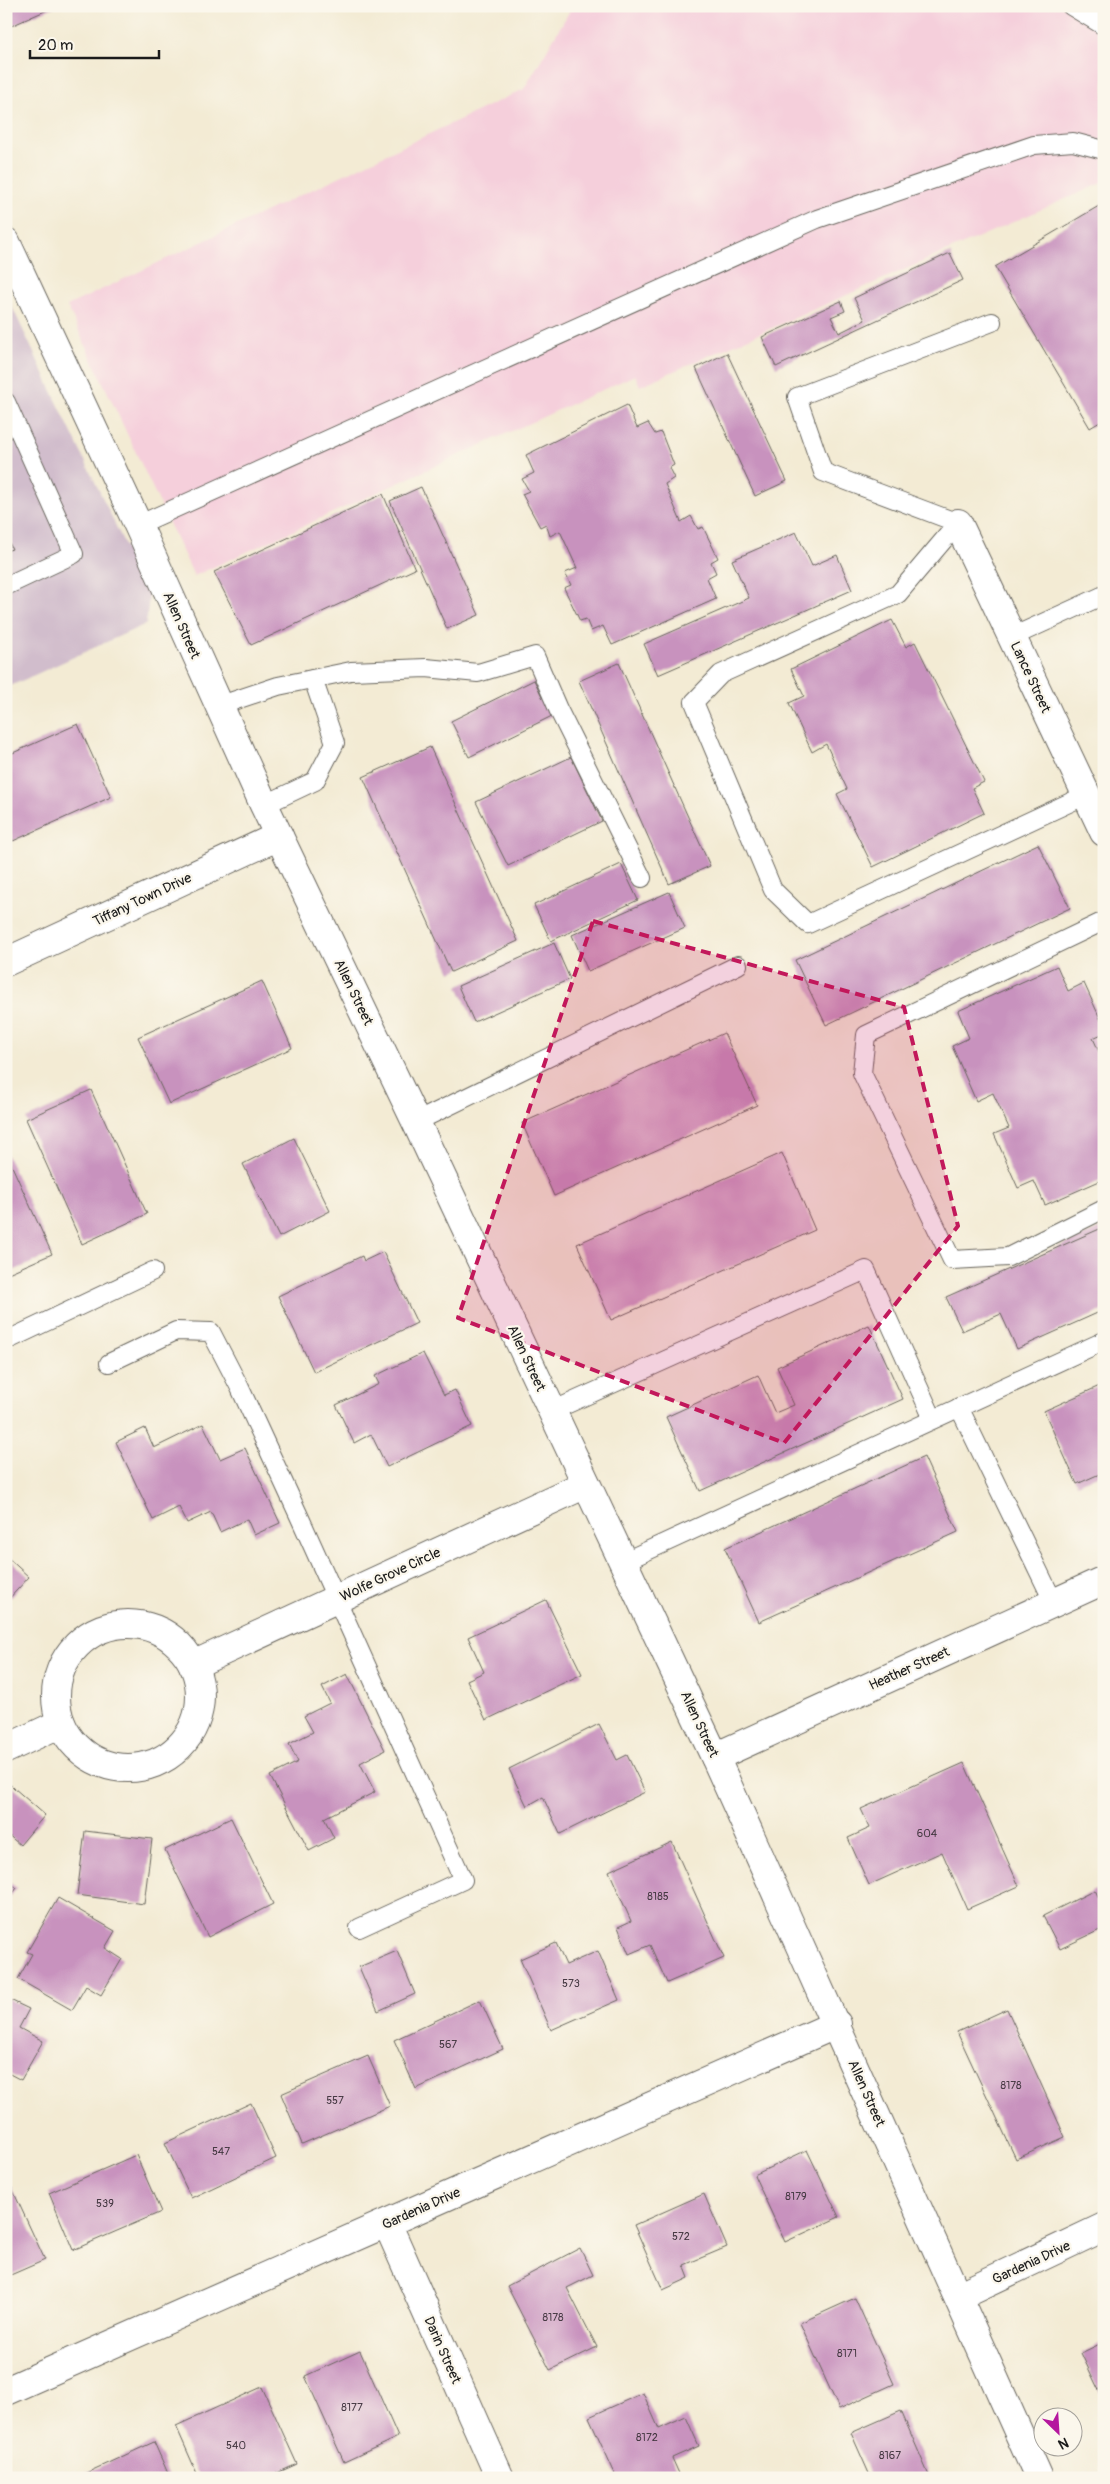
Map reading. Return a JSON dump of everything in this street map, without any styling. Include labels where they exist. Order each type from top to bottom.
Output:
[{"type":"street","name":"Allen Street","points":[[6,242],[138,525],[264,805],[416,1122],[715,1757],[837,2024],[1039,2478]]},
{"type":"street","name":"Lance Street","points":[[958,523],[1104,832]]},
{"type":"street","name":"Tiffany Town Drive","points":[[6,962],[279,836]]},
{"type":"street","name":"Wolfe Grove Circle","points":[[193,1665],[586,1484]]},
{"type":"street","name":"Heather Street","points":[[715,1757],[1104,1580]]},
{"type":"street","points":[[120,1624],[150,1627],[163,1633],[175,1642],[185,1652],[193,1665],[198,1680],[200,1696],[198,1713],[183,1742],[157,1762],[125,1767],[109,1765],[80,1749],[69,1737],[61,1722],[56,1694],[63,1665],[80,1642],[92,1633],[120,1624]]},
{"type":"street","points":[[6,1749],[61,1722]]},
{"type":"street","name":"Gardenia Drive","points":[[6,2391],[837,2024]]},
{"type":"street","name":"Darin Street","points":[[387,2223],[500,2478]]},
{"type":"street","name":"Gardenia Drive","points":[[958,2296],[1104,2227]]},
{"type":"lane","points":[[1071,6],[1104,26]]},
{"type":"lane","points":[[138,525],[817,218],[1034,145],[1073,142],[1104,150]]},
{"type":"lane","points":[[992,322],[797,397],[822,472],[958,523],[898,594],[721,674],[694,702],[773,890],[808,924],[1086,795]]},
{"type":"lane","points":[[6,402],[74,554],[6,586]]},
{"type":"lane","points":[[1012,637],[1104,595]]},
{"type":"lane","points":[[218,706],[278,686],[351,671],[426,668],[478,673],[535,656],[558,710],[642,878]]},
{"type":"lane","points":[[264,805],[315,781],[335,743],[313,679]]},
{"type":"lane","points":[[1104,921],[866,1035],[862,1073],[952,1260],[1008,1257],[1104,1209]]},
{"type":"lane","points":[[416,1122],[738,965]]},
{"type":"lane","points":[[552,1411],[866,1270],[933,1419]]},
{"type":"lane","points":[[6,1336],[12,1338],[153,1271]]},
{"type":"lane","points":[[109,1363],[176,1331],[211,1332],[240,1388],[462,1880],[358,1928]]},
{"type":"lane","points":[[623,1562],[1104,1341]]},
{"type":"lane","points":[[959,1407],[1054,1603]]},
{"type":"highlighted area","points":[[593,921],[904,1007],[958,1226],[784,1443],[458,1318]]},
{"type":"shaded area","points":[[569,6],[1104,6],[1104,182],[640,386],[635,375],[194,576],[67,306],[524,89],[569,12]]},
{"type":"shaded area","points":[[6,294],[149,596],[146,624],[6,688]]},
{"type":"building","points":[[6,6],[56,6],[9,27],[6,20]]},
{"type":"building","points":[[1104,203],[1104,429],[1100,422],[1090,428],[995,267]]},
{"type":"building","points":[[950,253],[963,280],[776,367],[762,337],[841,301],[845,311],[831,317],[839,333],[865,320],[854,298]]},
{"type":"building","points":[[727,353],[787,481],[755,496],[696,368]]},
{"type":"building","points":[[627,405],[637,428],[648,423],[655,434],[661,432],[674,465],[669,468],[674,478],[665,484],[681,522],[691,516],[698,529],[703,527],[718,558],[711,562],[716,573],[707,578],[716,599],[612,645],[603,626],[591,631],[586,619],[580,621],[564,588],[571,585],[565,573],[577,568],[560,531],[550,536],[546,524],[540,527],[522,494],[529,491],[522,479],[534,473],[526,455]]},
{"type":"building","points":[[421,487],[479,615],[447,629],[390,501]]},
{"type":"building","points":[[383,494],[415,569],[251,645],[214,572]]},
{"type":"building","points":[[796,532],[812,566],[837,555],[852,590],[658,675],[644,644],[749,598],[732,560]]},
{"type":"building","points":[[6,536],[12,549],[6,551]]},
{"type":"building","points":[[892,620],[906,647],[915,642],[984,782],[972,788],[984,813],[873,867],[837,794],[847,789],[826,744],[812,752],[789,703],[804,696],[791,669]]},
{"type":"building","points":[[619,663],[710,866],[669,884],[579,681]]},
{"type":"building","points":[[534,680],[552,716],[469,757],[451,721]]},
{"type":"building","points":[[78,724],[111,797],[13,841],[6,826],[6,756]]},
{"type":"building","points":[[430,747],[518,941],[451,972],[363,777]]},
{"type":"building","points":[[571,757],[602,821],[508,866],[476,802]]},
{"type":"building","points":[[1038,844],[1070,908],[826,1025],[795,960]]},
{"type":"building","points":[[621,864],[638,900],[551,941],[534,905]]},
{"type":"building","points":[[669,892],[685,928],[588,971],[572,935]]},
{"type":"building","points":[[554,943],[570,979],[474,1022],[458,986]]},
{"type":"building","points":[[1057,966],[1068,991],[1084,983],[1104,1027],[1104,1033],[1093,1038],[1104,1063],[1104,1179],[1045,1205],[1034,1181],[1018,1188],[994,1134],[1009,1128],[993,1093],[976,1101],[952,1046],[969,1038],[958,1011]]},
{"type":"building","points":[[262,981],[292,1048],[169,1104],[138,1037]]},
{"type":"building","points":[[724,1033],[757,1105],[554,1196],[522,1123]]},
{"type":"building","points":[[91,1090],[147,1214],[82,1244],[26,1119]]},
{"type":"building","points":[[294,1138],[330,1211],[279,1237],[243,1164]]},
{"type":"building","points":[[6,1153],[52,1254],[6,1274]]},
{"type":"building","points":[[782,1153],[815,1230],[611,1320],[577,1244]]},
{"type":"building","points":[[1104,1227],[1104,1310],[1017,1349],[1001,1314],[962,1331],[946,1297]]},
{"type":"building","points":[[383,1252],[417,1323],[314,1372],[278,1296],[362,1256],[364,1261]]},
{"type":"building","points":[[869,1325],[903,1399],[700,1491],[666,1417],[758,1375],[775,1413],[794,1405],[777,1367]]},
{"type":"building","points":[[423,1353],[444,1395],[455,1390],[472,1426],[387,1467],[371,1434],[354,1443],[336,1405],[379,1384],[375,1376]]},
{"type":"building","points":[[1104,1384],[1104,1472],[1077,1484],[1044,1411]]},
{"type":"building","points":[[203,1424],[220,1459],[245,1448],[280,1523],[254,1535],[247,1519],[220,1532],[211,1512],[187,1523],[179,1507],[153,1520],[116,1442],[145,1428],[154,1448]]},
{"type":"building","points":[[924,1457],[958,1532],[759,1622],[725,1548]]},
{"type":"building","points":[[6,1556],[29,1577],[6,1602]]},
{"type":"building","points":[[546,1600],[582,1674],[486,1720],[467,1680],[484,1672],[468,1637]]},
{"type":"building","points":[[347,1674],[385,1750],[360,1763],[375,1792],[324,1818],[334,1838],[309,1851],[270,1776],[298,1762],[289,1744],[313,1732],[304,1716],[330,1703],[322,1687]]},
{"type":"building","points":[[599,1724],[617,1760],[627,1755],[645,1792],[560,1834],[543,1797],[527,1806],[509,1769]]},
{"type":"building","points":[[964,1763],[1019,1886],[967,1909],[942,1852],[869,1885],[848,1838],[870,1828],[861,1809]]},
{"type":"building","points":[[6,1781],[45,1815],[20,1845],[6,1833]]},
{"type":"building","points":[[231,1818],[273,1904],[208,1937],[165,1850]]},
{"type":"building","points":[[85,1831],[152,1839],[144,1904],[77,1895]]},
{"type":"building","points":[[672,1842],[724,1958],[667,1983],[650,1945],[629,1954],[618,1927],[631,1921],[609,1871]]},
{"type":"building","points":[[6,1880],[17,1888],[6,1902]]},
{"type":"building","points":[[1095,1890],[1104,1908],[1104,1928],[1060,1949],[1043,1916]]},
{"type":"building","points":[[58,1898],[115,1931],[105,1948],[122,1959],[101,1995],[86,1986],[72,2010],[18,1979],[32,1954],[27,1952]]},
{"type":"building","points":[[556,1943],[566,1965],[598,1951],[619,2000],[551,2030],[520,1959]]},
{"type":"building","points":[[397,1951],[415,1994],[378,2011],[359,1967]]},
{"type":"building","points":[[6,1998],[29,2009],[19,2028],[43,2041],[21,2080],[6,2072]]},
{"type":"building","points":[[480,2000],[503,2049],[416,2089],[394,2040]]},
{"type":"building","points":[[1007,2009],[1065,2137],[1016,2159],[957,2032]]},
{"type":"building","points":[[368,2056],[390,2106],[302,2144],[281,2094]]},
{"type":"building","points":[[251,2103],[276,2158],[191,2198],[165,2143]]},
{"type":"building","points":[[807,2150],[839,2217],[785,2242],[754,2175]]},
{"type":"building","points":[[136,2155],[161,2212],[73,2250],[49,2193]]},
{"type":"building","points":[[9,2182],[45,2260],[6,2277],[6,2183]]},
{"type":"building","points":[[704,2194],[727,2247],[684,2265],[689,2278],[663,2290],[634,2225]]},
{"type":"building","points":[[580,2248],[593,2275],[567,2288],[597,2347],[550,2370],[507,2286]]},
{"type":"building","points":[[855,2298],[894,2384],[839,2409],[800,2323]]},
{"type":"building","points":[[1104,2342],[1104,2401],[1081,2353]]},
{"type":"building","points":[[360,2351],[398,2437],[344,2462],[305,2376]]},
{"type":"building","points":[[262,2387],[297,2464],[266,2478],[199,2478],[176,2426]]},
{"type":"building","points":[[643,2393],[659,2429],[686,2417],[699,2446],[672,2458],[681,2478],[617,2478],[589,2417]]},
{"type":"building","points":[[901,2411],[930,2478],[871,2478],[851,2433]]},
{"type":"building","points":[[154,2442],[170,2478],[88,2478],[86,2473]]}]
